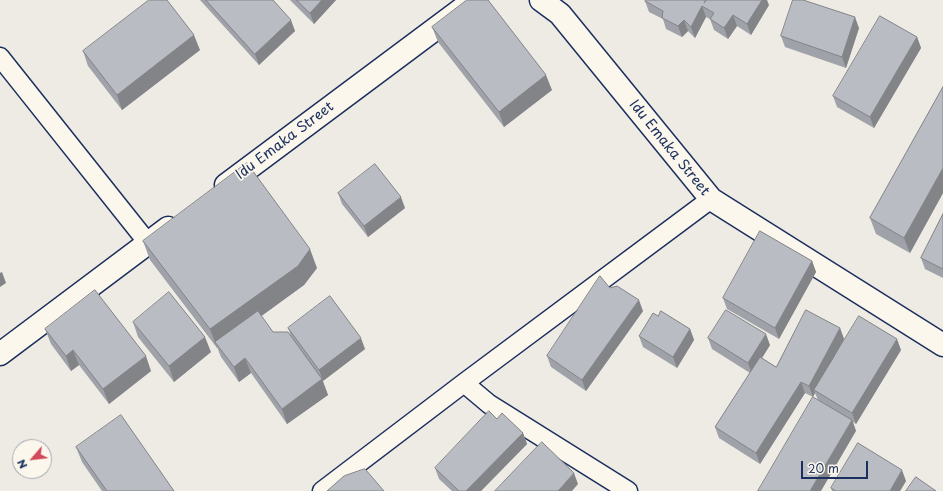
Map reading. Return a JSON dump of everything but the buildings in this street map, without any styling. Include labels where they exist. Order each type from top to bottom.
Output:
[{"type":"street","name":"Idu Emaka Street","points":[[212,196],[474,0]]},
{"type":"street","name":"Idu Emaka Street","points":[[541,0],[560,14],[711,199],[943,345]]},
{"type":"street","points":[[0,57],[148,243]]},
{"type":"street","points":[[322,491],[711,199]]},
{"type":"street","points":[[0,354],[187,215]]},
{"type":"street","points":[[464,383],[489,404],[628,491]]}]
